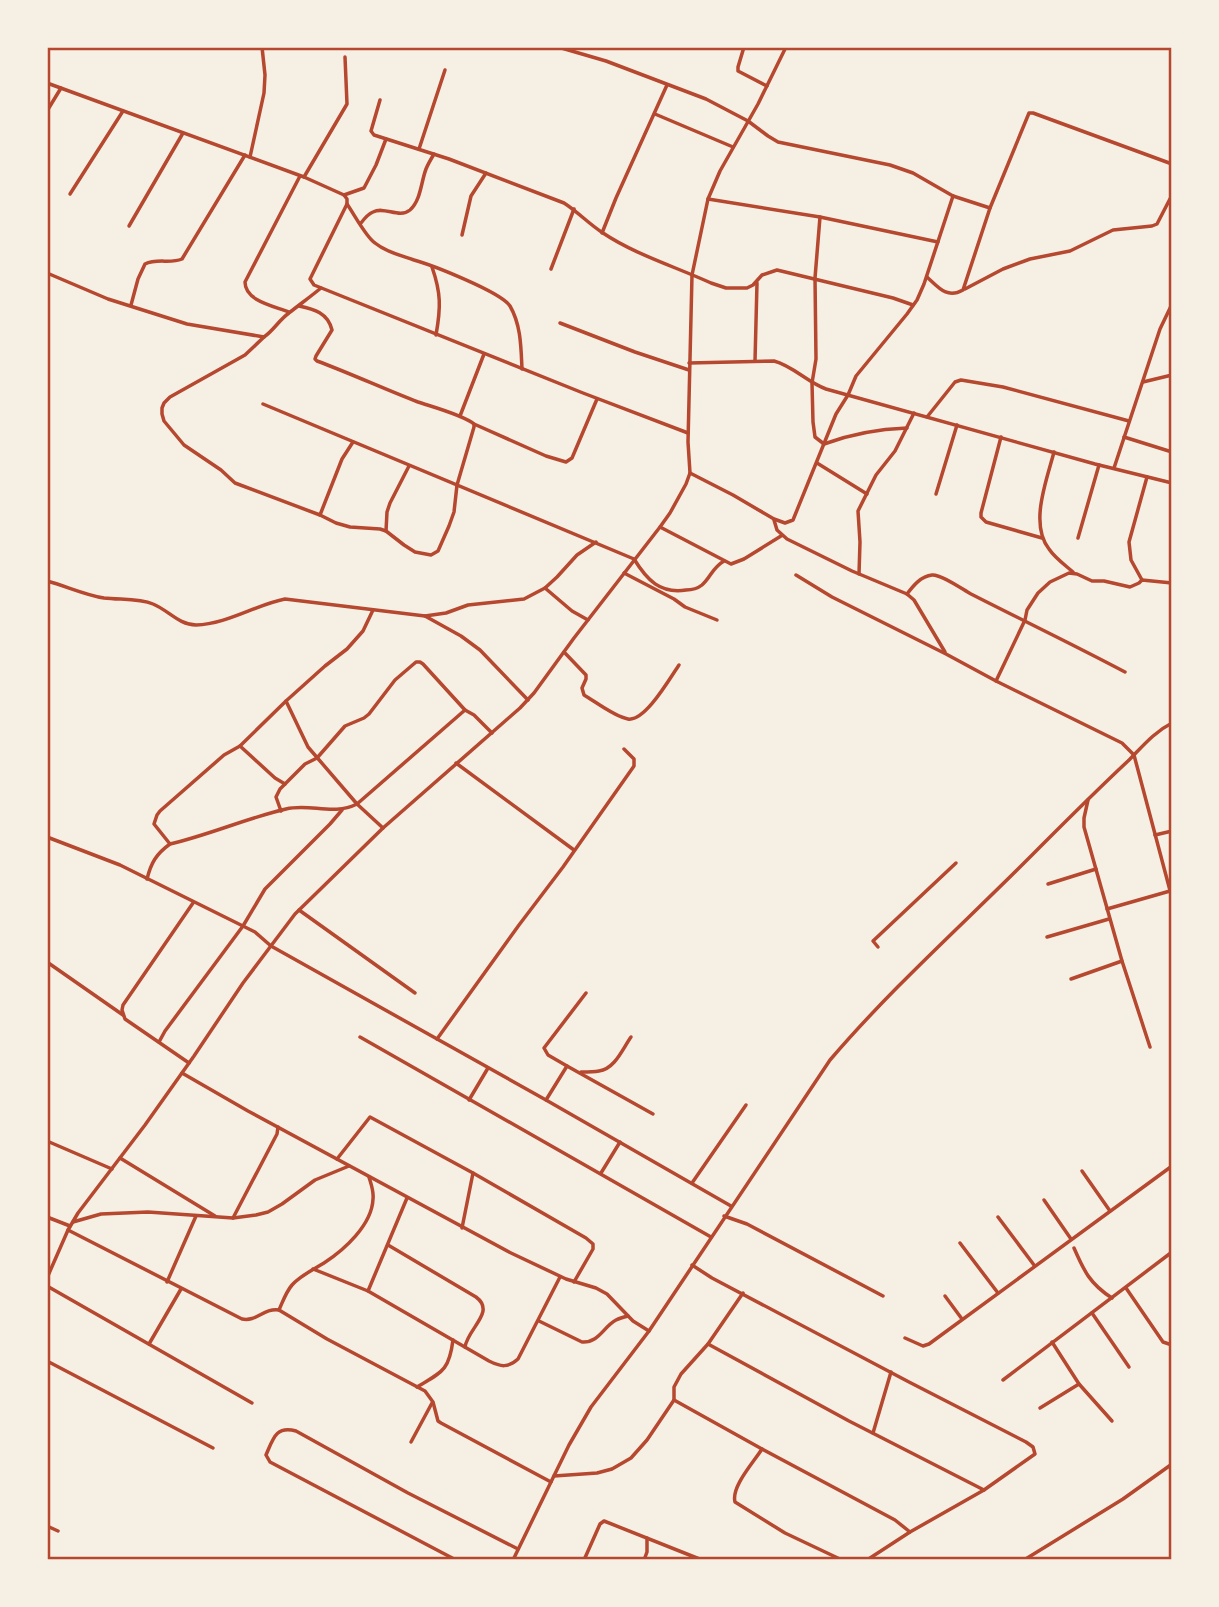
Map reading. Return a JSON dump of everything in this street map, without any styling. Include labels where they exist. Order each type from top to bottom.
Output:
[{"type":"street","points":[[131,306],[145,264],[182,259],[247,156],[264,93],[262,47]]},
{"type":"street","points":[[558,47],[606,61],[706,99],[748,121],[778,142],[890,164],[913,173],[953,196],[990,208]]},
{"type":"street","points":[[744,47],[738,71],[767,86]]},
{"type":"street","points":[[47,1278],[70,1226],[299,910],[383,828],[528,700],[670,513],[690,473],[688,433],[692,275],[708,199],[786,47]]},
{"type":"street","points":[[290,312],[250,295],[245,288],[246,282],[302,177],[347,104],[345,57]]},
{"type":"street","points":[[418,149],[445,70]]},
{"type":"street","points":[[47,83],[247,156],[344,195],[347,204],[375,244],[481,287],[506,301],[516,318],[520,333],[522,369]]},
{"type":"street","points":[[602,233],[667,85]]},
{"type":"street","points":[[47,111],[61,88]]},
{"type":"street","points":[[380,100],[371,131],[374,135],[434,154],[556,200],[574,209],[602,233],[692,275],[726,288],[747,288],[762,275],[777,270],[914,305]]},
{"type":"street","points":[[70,194],[123,111]]},
{"type":"street","points":[[963,290],[990,208],[1029,114],[1033,113],[1172,164]]},
{"type":"street","points":[[655,114],[733,147]]},
{"type":"street","points":[[129,226],[183,133]]},
{"type":"street","points":[[344,195],[364,188],[386,139]]},
{"type":"street","points":[[361,223],[368,215],[379,210],[405,213],[409,211],[417,200],[434,154]]},
{"type":"street","points":[[462,234],[471,196],[486,173]]},
{"type":"street","points":[[927,277],[943,291],[956,294],[1030,258],[1070,251],[1113,230],[1153,226],[1157,224],[1172,195]]},
{"type":"street","points":[[690,473],[774,519],[785,523],[793,520],[836,414],[856,376],[914,305],[927,277],[953,196]]},
{"type":"street","points":[[708,199],[820,217],[938,242]]},
{"type":"street","points":[[347,204],[310,279],[314,285],[688,433]]},
{"type":"street","points":[[551,269],[574,209]]},
{"type":"street","points":[[820,217],[815,278],[816,359],[812,383],[814,433],[824,444]]},
{"type":"street","points":[[432,267],[439,288],[436,335]]},
{"type":"street","points":[[47,273],[108,299],[187,324],[264,337]]},
{"type":"street","points":[[755,360],[757,281]]},
{"type":"street","points":[[321,288],[290,312],[245,355],[170,397],[164,403],[164,421],[184,445],[235,483],[336,523],[386,531],[415,552],[431,555],[440,546],[454,512],[457,485],[474,424]]},
{"type":"street","points":[[1114,468],[1160,329],[1172,304]]},
{"type":"street","points":[[299,306],[320,312],[331,324],[332,330],[316,356],[317,362],[460,416],[546,456],[566,462],[572,458],[597,399]]},
{"type":"street","points":[[560,323],[689,370]]},
{"type":"street","points":[[460,416],[484,354]]},
{"type":"street","points":[[689,362],[774,361],[786,365],[812,383],[848,395],[1172,484]]},
{"type":"street","points":[[1142,382],[1172,376]]},
{"type":"street","points":[[927,417],[955,382],[961,380],[1003,387],[1129,421]]},
{"type":"street","points":[[263,404],[634,559],[641,571],[664,589],[675,592],[700,587],[716,566],[724,562]]},
{"type":"street","points":[[859,573],[858,511],[876,474],[895,451],[914,414]]},
{"type":"street","points":[[936,494],[957,425]]},
{"type":"street","points":[[824,444],[846,436],[906,428]]},
{"type":"street","points":[[1002,437],[981,517],[986,522],[1042,538]]},
{"type":"street","points":[[1124,438],[1172,452]]},
{"type":"street","points":[[320,515],[342,459],[353,442]]},
{"type":"street","points":[[1054,452],[1040,507],[1042,538],[1048,549],[1073,573],[1092,581],[1130,587],[1142,580],[1172,583]]},
{"type":"street","points":[[817,463],[867,494]]},
{"type":"street","points":[[1079,538],[1100,465]]},
{"type":"street","points":[[386,531],[390,503],[409,466]]},
{"type":"street","points":[[1142,580],[1131,560],[1129,542],[1147,477]]},
{"type":"street","points":[[774,519],[781,536],[907,594],[914,600],[946,654]]},
{"type":"street","points":[[660,527],[731,564],[781,536]]},
{"type":"street","points":[[47,581],[101,597],[149,602],[190,624],[211,623],[285,599],[425,616],[446,613],[468,605],[524,599],[545,588],[576,555],[596,542]]},
{"type":"street","points":[[624,573],[689,609],[717,620]]},
{"type":"street","points":[[996,681],[1026,620],[1027,610],[1038,593],[1050,582],[1073,573]]},
{"type":"street","points":[[796,575],[832,597],[1122,743],[1135,755],[1172,898]]},
{"type":"street","points":[[907,594],[920,580],[938,575],[968,593],[1125,672]]},
{"type":"street","points":[[545,588],[578,616],[588,620]]},
{"type":"street","points":[[170,844],[154,824],[157,815],[224,755],[240,746],[286,701],[356,640],[373,610]]},
{"type":"street","points":[[425,616],[480,649],[528,700]]},
{"type":"street","points":[[564,652],[586,675],[582,688],[584,695],[631,720],[648,709],[679,664]]},
{"type":"street","points":[[281,811],[275,797],[285,783],[305,764],[317,758],[345,726],[369,714],[394,680],[416,662],[423,664],[465,710],[492,733]]},
{"type":"street","points":[[286,701],[307,747],[357,804],[383,828]]},
{"type":"street","points":[[147,879],[155,856],[170,844],[281,811],[299,808],[342,810],[357,804],[465,710]]},
{"type":"street","points":[[513,1560],[569,1445],[591,1407],[649,1331],[813,1083],[848,1038],[1135,755],[1143,744],[1172,723]]},
{"type":"street","points":[[240,746],[275,778],[285,783]]},
{"type":"street","points":[[437,1038],[634,766],[634,759],[624,749]]},
{"type":"street","points":[[456,763],[574,850]]},
{"type":"street","points":[[1089,798],[1084,827],[1109,919],[1150,1046]]},
{"type":"street","points":[[159,1042],[243,926],[265,889],[342,810]]},
{"type":"street","points":[[1155,835],[1172,831]]},
{"type":"street","points":[[47,837],[120,865],[255,932],[271,946],[731,1206]]},
{"type":"street","points":[[878,947],[873,941],[956,863]]},
{"type":"street","points":[[1048,884],[1096,869]]},
{"type":"street","points":[[1107,909],[1170,891]]},
{"type":"street","points":[[123,1015],[123,1005],[193,903]]},
{"type":"street","points":[[299,910],[415,993]]},
{"type":"street","points":[[1048,937],[1109,919]]},
{"type":"street","points":[[1071,979],[1122,961]]},
{"type":"street","points":[[47,962],[190,1063]]},
{"type":"street","points":[[586,993],[544,1048],[548,1055],[653,1114]]},
{"type":"street","points":[[360,1037],[711,1237]]},
{"type":"street","points":[[579,1072],[600,1072],[608,1068],[631,1037]]},
{"type":"street","points":[[546,1100],[567,1066]]},
{"type":"street","points":[[470,1100],[488,1068]]},
{"type":"street","points":[[182,1073],[462,1228],[561,1277],[607,1294],[628,1316],[649,1331]]},
{"type":"street","points":[[692,1183],[746,1104]]},
{"type":"street","points":[[337,1159],[370,1117],[586,1238],[593,1244],[593,1249],[574,1282]]},
{"type":"street","points":[[233,1218],[277,1134],[278,1127]]},
{"type":"street","points":[[47,1141],[112,1169]]},
{"type":"street","points":[[601,1174],[620,1142]]},
{"type":"street","points":[[120,1158],[217,1217]]},
{"type":"street","points":[[70,1226],[101,1214],[148,1212],[233,1218],[268,1212],[315,1180],[349,1166]]},
{"type":"street","points":[[905,1338],[923,1346],[929,1344],[1172,1166]]},
{"type":"street","points":[[1082,1171],[1110,1211]]},
{"type":"street","points":[[462,1228],[473,1173]]},
{"type":"street","points":[[279,1310],[292,1285],[334,1256],[352,1239],[367,1219],[373,1196],[369,1177]]},
{"type":"street","points":[[368,1292],[407,1198]]},
{"type":"street","points":[[1044,1200],[1071,1239]]},
{"type":"street","points":[[167,1282],[197,1216]]},
{"type":"street","points":[[724,1216],[747,1224],[883,1296]]},
{"type":"street","points":[[47,1217],[70,1226],[167,1282],[242,1319],[252,1319],[270,1309],[279,1310],[425,1391],[433,1402],[440,1423],[551,1482]]},
{"type":"street","points":[[998,1217],[1034,1265]]},
{"type":"street","points":[[960,1243],[998,1293]]},
{"type":"street","points":[[388,1245],[482,1302],[483,1313],[465,1347]]},
{"type":"street","points":[[1074,1248],[1092,1283],[1112,1298]]},
{"type":"street","points":[[1003,1380],[1172,1252]]},
{"type":"street","points":[[692,1265],[1033,1447],[1035,1454],[984,1490],[909,1532],[867,1560]]},
{"type":"street","points":[[313,1269],[368,1292],[499,1366],[510,1365],[518,1359],[561,1277]]},
{"type":"street","points":[[47,1286],[252,1404]]},
{"type":"street","points":[[1125,1287],[1163,1342],[1172,1345]]},
{"type":"street","points":[[149,1344],[181,1289]]},
{"type":"street","points":[[554,1476],[597,1473],[620,1466],[631,1458],[647,1440],[674,1400],[674,1387],[681,1374],[708,1344],[743,1293]]},
{"type":"street","points":[[945,1296],[962,1319]]},
{"type":"street","points":[[1092,1313],[1129,1367]]},
{"type":"street","points":[[538,1321],[582,1342],[588,1342],[597,1338],[617,1320],[628,1316]]},
{"type":"street","points":[[417,1387],[445,1368],[451,1355],[453,1340]]},
{"type":"street","points":[[1052,1342],[1079,1384],[1112,1422]]},
{"type":"street","points":[[708,1344],[984,1490]]},
{"type":"street","points":[[47,1360],[213,1448]]},
{"type":"street","points":[[873,1433],[891,1372]]},
{"type":"street","points":[[1040,1408],[1079,1384]]},
{"type":"street","points":[[674,1400],[895,1520],[909,1532]]},
{"type":"street","points":[[411,1442],[433,1402]]},
{"type":"street","points":[[456,1560],[270,1462],[266,1455],[272,1441],[280,1430],[287,1428],[296,1431],[408,1493],[518,1549]]},
{"type":"street","points":[[762,1450],[736,1489],[733,1497],[735,1502],[785,1533],[842,1560]]},
{"type":"street","points":[[1024,1560],[1123,1499],[1172,1464]]},
{"type":"street","points":[[584,1560],[600,1524],[604,1521],[700,1559]]},
{"type":"street","points":[[47,1526],[58,1531]]},
{"type":"street","points":[[644,1560],[647,1552],[646,1538]]}]
